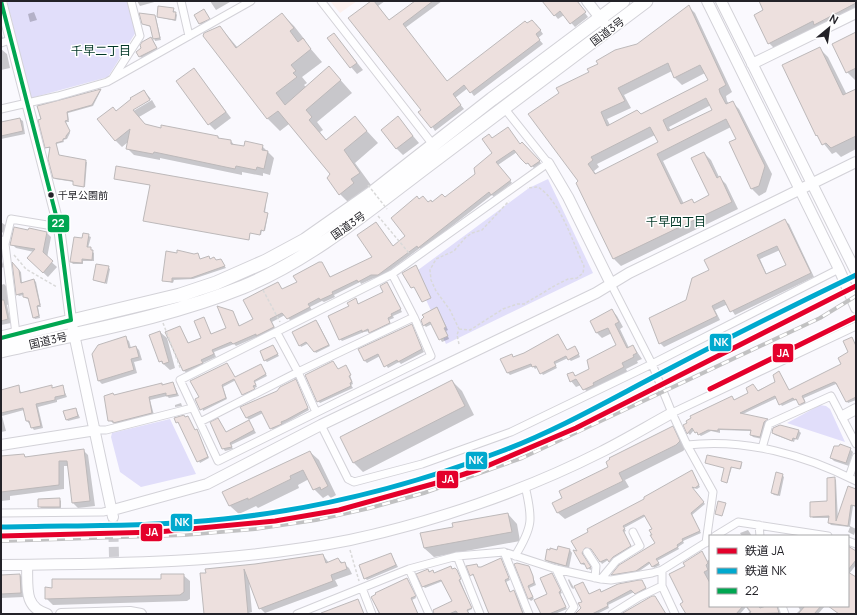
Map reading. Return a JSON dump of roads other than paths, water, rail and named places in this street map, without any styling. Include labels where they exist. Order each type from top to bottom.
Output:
[{"type":"highway","name":"国道3号","points":[[1,351],[183,307],[245,286],[286,265],[317,246],[372,208],[437,151],[492,99],[623,1]]},
{"type":"highway","name":"国道3号","points":[[1,338],[180,295],[216,283],[266,261],[305,240],[372,193],[505,109],[646,1]]},
{"type":"street","points":[[1,1],[6,42],[26,102],[59,227],[71,320],[113,513]]},
{"type":"street","points":[[113,79],[140,36],[131,1]]},
{"type":"street","points":[[181,1],[188,36]]},
{"type":"street","points":[[1,109],[26,102],[58,96],[113,79],[251,1]]},
{"type":"street","points":[[321,1],[437,151]]},
{"type":"street","points":[[587,1],[609,29]]},
{"type":"street","points":[[706,1],[839,269],[856,308]]},
{"type":"street","points":[[721,1],[856,272]]},
{"type":"street","points":[[752,64],[856,13]]},
{"type":"street","points":[[297,614],[409,569],[457,556],[504,552],[556,569],[598,579],[652,573],[662,570],[708,541],[713,492],[687,445],[652,364],[568,197],[548,163],[505,109]]},
{"type":"street","points":[[1,513],[113,513],[207,484],[322,425],[596,293],[629,273],[856,162]]},
{"type":"street","points":[[392,274],[414,316],[431,356],[218,461],[180,380],[277,333],[392,274],[548,163]]},
{"type":"street","points":[[16,334],[3,242],[11,219],[59,227]]},
{"type":"street","points":[[322,425],[348,479],[354,482],[422,464],[511,432],[652,364],[839,269]]},
{"type":"street","points":[[200,422],[298,372],[414,316]]},
{"type":"street","points":[[1,565],[114,560],[158,563],[226,557],[349,540],[411,524],[525,486],[600,453],[672,413],[856,326]]},
{"type":"street","points":[[277,333],[298,372],[316,412]]},
{"type":"street","points":[[762,448],[769,424],[831,396],[856,444]]},
{"type":"street","points":[[1,446],[96,430],[106,430],[192,408]]},
{"type":"street","points":[[842,416],[856,409]]},
{"type":"street","points":[[687,445],[703,443],[762,448],[806,459],[856,481]]},
{"type":"street","points":[[849,477],[856,457]]},
{"type":"street","points":[[515,556],[525,540],[530,526],[531,510],[525,486]]},
{"type":"street","points":[[717,535],[738,522],[822,535]]},
{"type":"street","points":[[759,525],[760,535]]},
{"type":"street","points":[[778,528],[779,535]]},
{"type":"street","points":[[598,579],[616,561],[640,546],[632,532]]},
{"type":"street","points":[[504,552],[529,614]]},
{"type":"street","points":[[587,552],[596,566],[598,579]]},
{"type":"street","points":[[457,556],[480,614]]},
{"type":"street","points":[[27,565],[29,599],[31,605],[38,611],[47,614]]},
{"type":"street","points":[[409,569],[429,614]]},
{"type":"street","points":[[556,569],[574,607],[569,614]]},
{"type":"street","points":[[662,570],[662,586],[675,614]]},
{"type":"street","points":[[616,613],[639,596],[662,586]]},
{"type":"street","points":[[362,588],[372,614]]},
{"type":"street","points":[[61,614],[130,612],[141,614]]},
{"type":"tunnel","points":[[113,517],[114,557]]},
{"type":"railway","points":[[1,541],[184,535],[255,529],[316,520],[370,508],[424,493],[522,458],[820,318],[856,296]]},
{"type":"rail line","name":"NK","points":[[1,527],[140,525],[196,522],[260,515],[365,494],[434,475],[502,451],[544,434],[736,334],[856,275]]},
{"type":"rail line","name":"JA","points":[[1,536],[158,532],[275,521],[339,510],[440,482],[480,469],[576,428],[856,286]]},
{"type":"rail line","name":"JA","points":[[710,389],[856,317]]},
{"type":"place","name":"千早公園前","points":[[51,195]]},
{"type":"district","name":"千早二丁目","points":[[101,50]]},
{"type":"district","name":"千早四丁目","points":[[676,221]]}]
